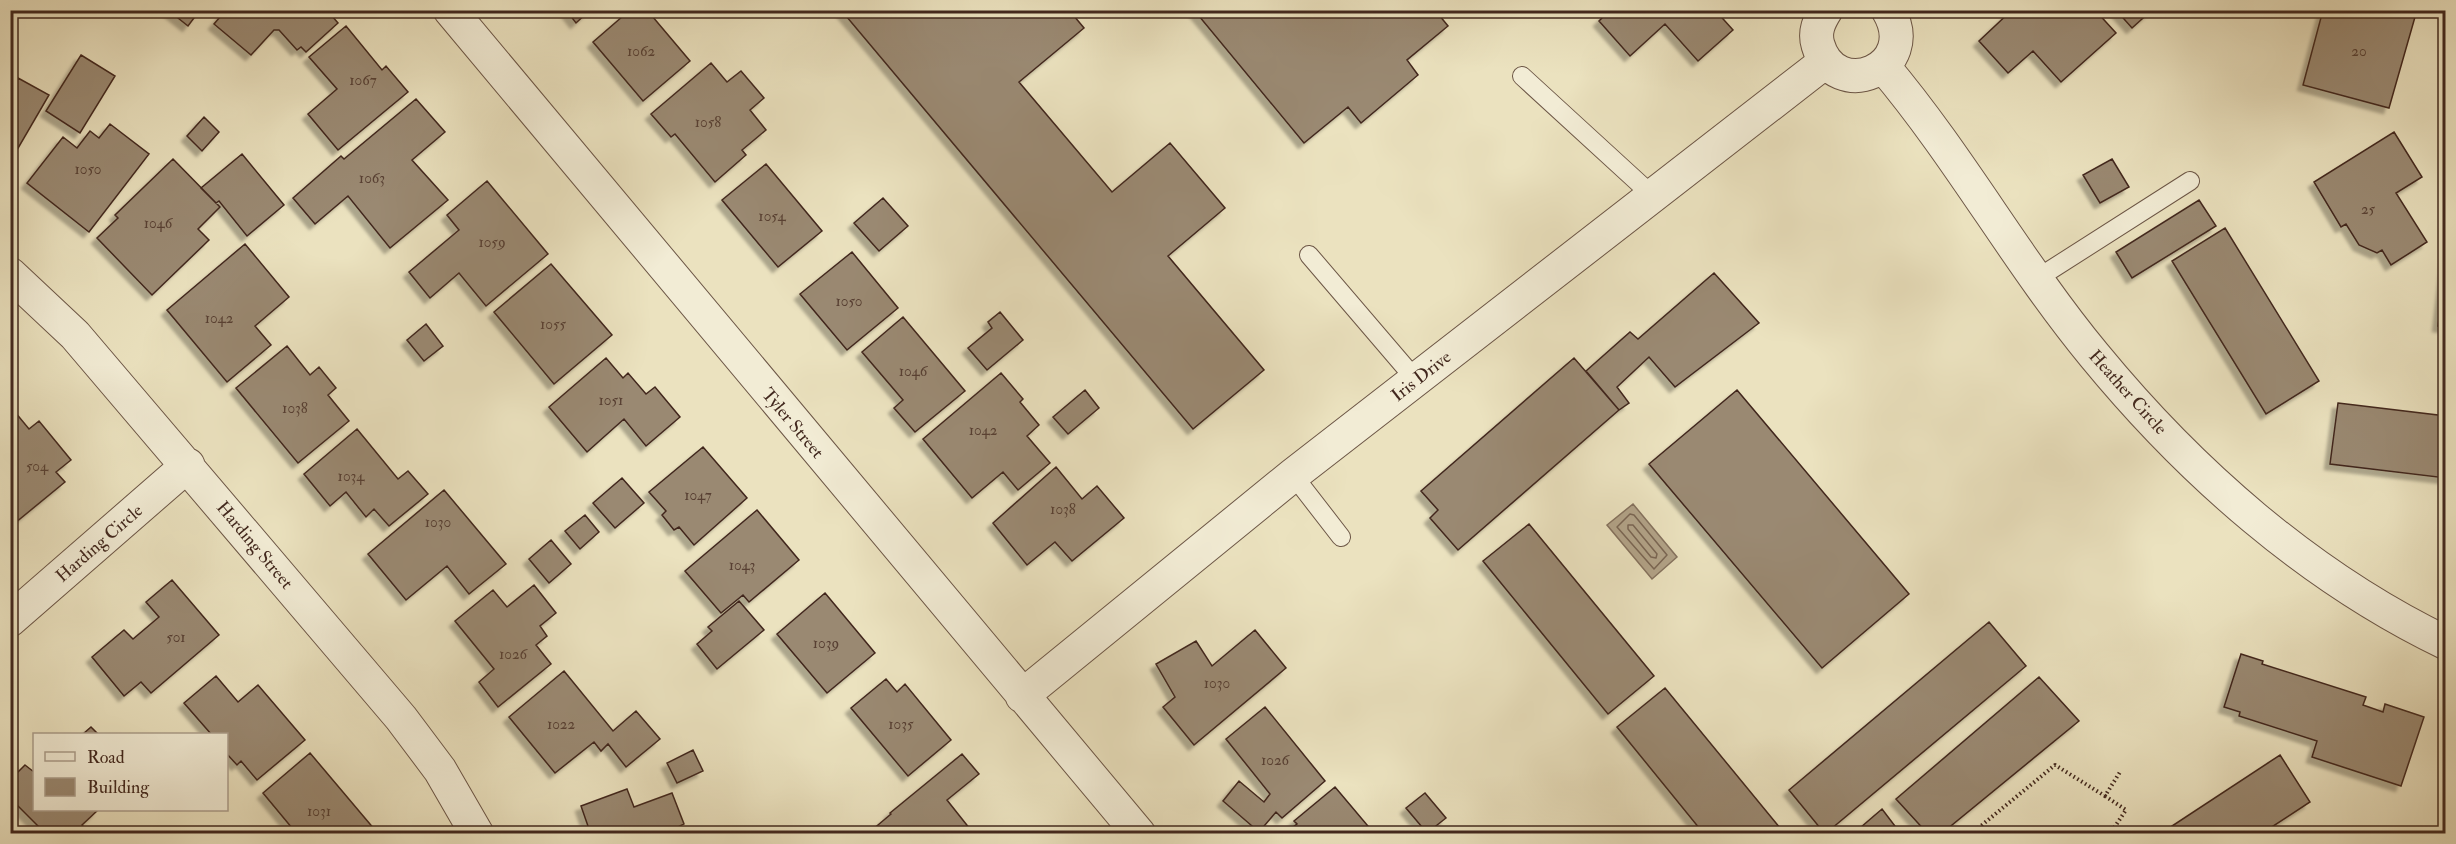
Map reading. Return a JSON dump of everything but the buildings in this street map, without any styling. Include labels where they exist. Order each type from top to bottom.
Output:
[{"type":"street","name":"Tyler Street","points":[[450,10],[1139,834]]},
{"type":"street","points":[[1826,10],[1817,25],[1816,41],[1825,62],[1846,76],[1859,76],[1883,66],[1897,45],[1898,33],[1888,10]]},
{"type":"street","name":"Iris Drive","points":[[1022,696],[1293,475],[1825,62]]},
{"type":"street","name":"Heather Circle","points":[[1883,66],[2038,278],[2108,370],[2151,419],[2235,501],[2279,538],[2368,602],[2445,643]]},
{"type":"street","name":"Harding Street","points":[[10,274],[75,335],[401,718],[440,770],[477,834]]},
{"type":"street","name":"Harding Circle","points":[[10,620],[188,465]]},
{"type":"lane","points":[[1522,76],[1653,196]]},
{"type":"lane","points":[[2038,278],[2190,181]]},
{"type":"lane","points":[[1309,255],[1416,380]]},
{"type":"lane","points":[[1293,475],[1341,537]]},
{"type":"path","points":[[1971,834],[2055,765],[2126,810],[2110,834]]},
{"type":"path","points":[[2105,796],[2120,772]]},
{"type":"water","points":[[1633,504],[1677,557],[1652,579],[1607,525]]}]
